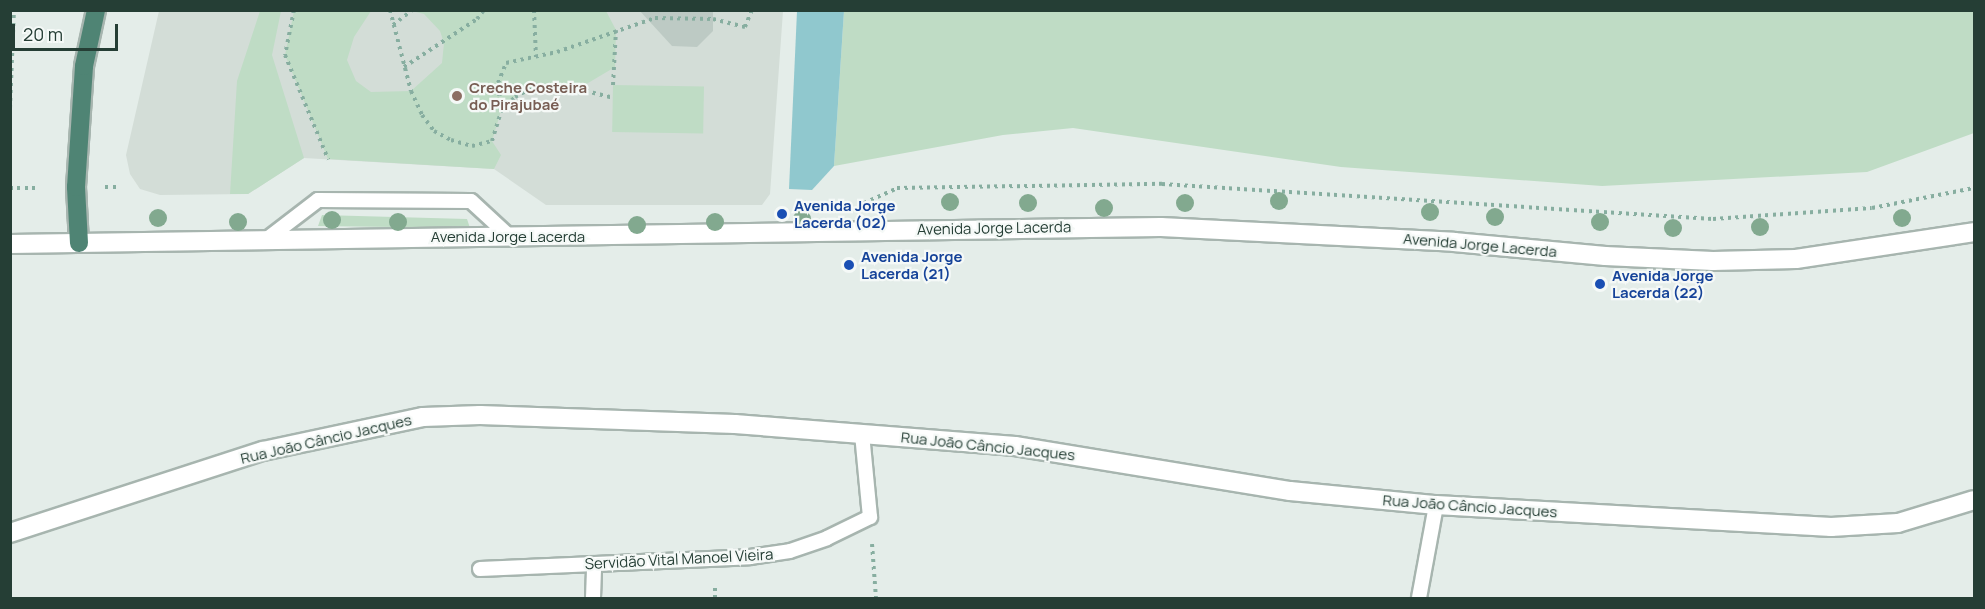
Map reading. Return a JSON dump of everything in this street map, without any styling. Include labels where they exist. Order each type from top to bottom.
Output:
[{"type":"highway","points":[[79,243],[76,187],[84,66],[96,10]]},
{"type":"street","name":"Avenida Jorge Lacerda","points":[[10,244],[1161,226],[1454,242],[1605,256],[1713,261],[1831,255],[1974,232]]},
{"type":"street","name":"Rua João Câncio Jacques","points":[[10,533],[263,451],[423,417],[480,415],[735,424],[1015,446],[1290,491],[1436,506],[1832,527],[1898,524],[1974,500]]},
{"type":"lane","points":[[267,239],[318,200],[471,201],[510,237]]},
{"type":"lane","points":[[862,434],[870,517]]},
{"type":"lane","points":[[1419,598],[1436,506]]},
{"type":"lane","name":"Servidão Vital Manoel Vieira","points":[[480,569],[750,557],[790,551],[827,538],[870,517]]},
{"type":"lane","points":[[593,598],[594,564]]},
{"type":"path","points":[[10,108],[14,10]]},
{"type":"path","points":[[294,10],[285,55],[328,159]]},
{"type":"path","points":[[390,10],[404,67],[422,115],[434,131],[451,140],[472,146],[492,141],[501,111],[498,83],[507,63],[536,57],[655,18],[713,19],[745,27],[752,10]]},
{"type":"path","points":[[393,25],[412,10]]},
{"type":"path","points":[[404,67],[477,20],[484,10]]},
{"type":"path","points":[[534,10],[536,57]]},
{"type":"path","points":[[613,85],[616,30]]},
{"type":"path","points":[[501,111],[515,97],[538,85],[578,89],[613,98]]},
{"type":"path","points":[[860,205],[897,188],[1047,184],[1271,188],[1713,219],[1872,208],[1974,188]]},
{"type":"path","points":[[105,187],[118,187]]},
{"type":"path","points":[[10,188],[38,188]]},
{"type":"path","points":[[1456,202],[1456,211]]},
{"type":"path","points":[[870,517],[876,598]]},
{"type":"shaded area","name":"Creche Costeira do Pirajubaé","points":[[159,11],[783,11],[770,194],[762,205],[546,205],[494,169],[304,158],[248,194],[160,195],[140,189],[130,174],[126,155]]},
{"type":"green space","points":[[260,11],[281,11],[272,55],[304,158],[248,194],[230,194],[237,81]]},
{"type":"green space","points":[[294,11],[371,11],[354,37],[347,60],[356,81],[371,92],[411,91],[442,63],[444,43],[440,31],[424,14],[412,11],[606,11],[616,30],[615,67],[578,89],[538,85],[515,97],[501,111],[492,141],[501,155],[494,169],[328,159],[285,55]]},
{"type":"green space","points":[[844,11],[1974,11],[1974,133],[1867,172],[1602,186],[1341,167],[1073,128],[1003,135],[834,166]]},
{"type":"green space","points":[[613,85],[704,87],[703,134],[612,132]]},
{"type":"green space","points":[[322,215],[467,219],[470,228],[318,226]]},
{"type":"water","points":[[797,11],[844,11],[834,166],[812,190],[789,189]]},
{"type":"building","points":[[639,10],[713,10],[713,31],[697,47],[672,46]]},
{"type":"place","name":"Creche Costeira do Pirajubaé","points":[[457,96]]},
{"type":"place","name":"Avenida Jorge Lacerda (02)","points":[[782,214]]},
{"type":"place","name":"Avenida Jorge Lacerda (21)","points":[[849,265]]},
{"type":"place","name":"Avenida Jorge Lacerda (22)","points":[[1600,284]]}]
